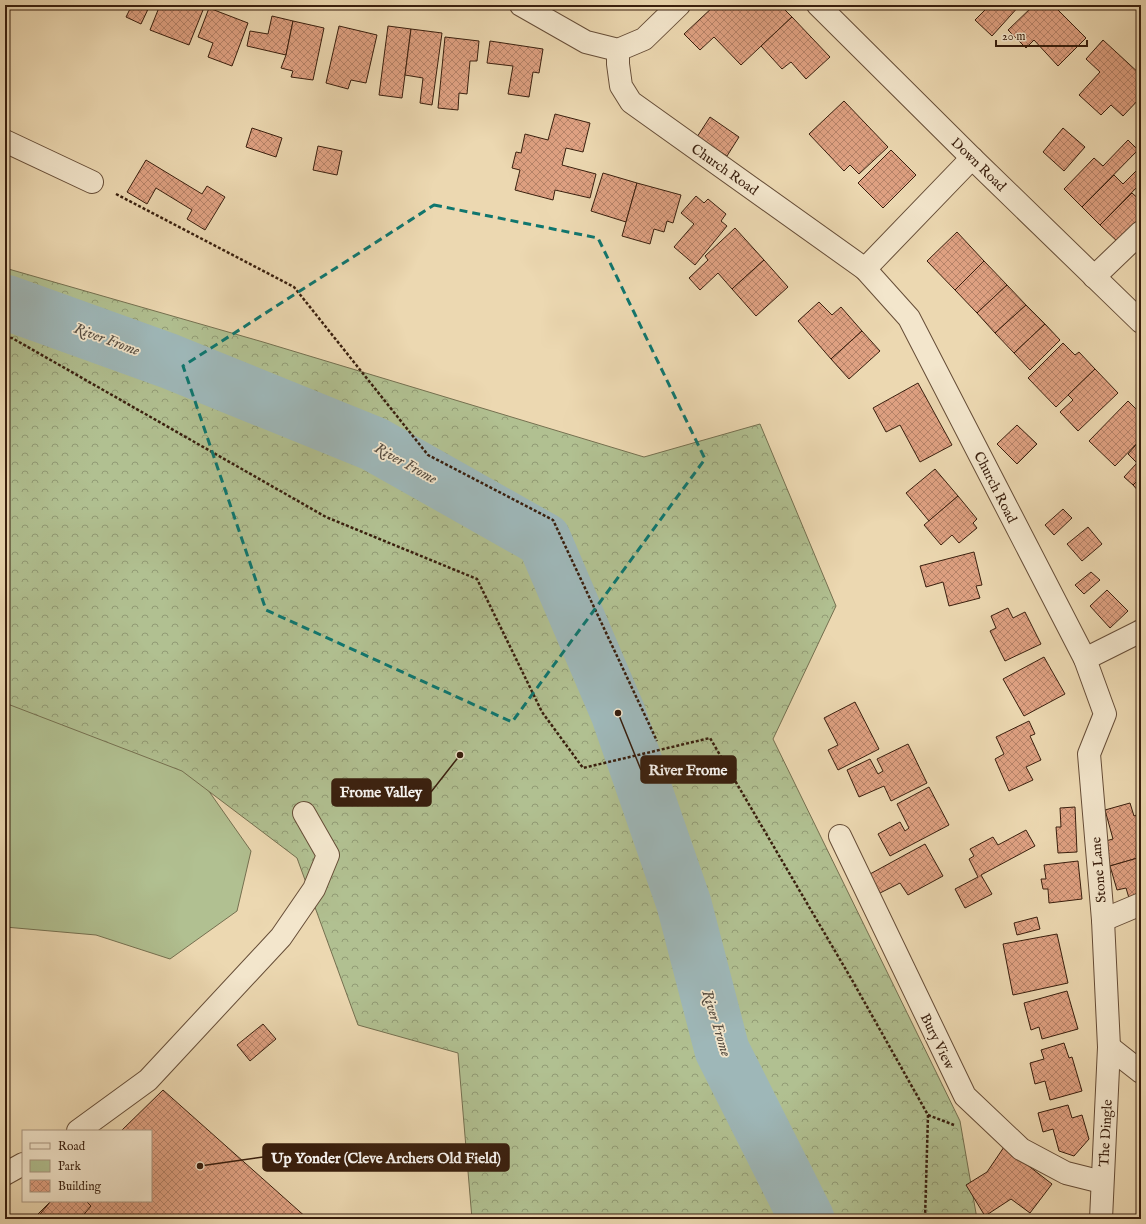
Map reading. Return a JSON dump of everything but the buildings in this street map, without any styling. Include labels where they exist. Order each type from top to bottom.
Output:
[{"type":"street","points":[[521,5],[586,42],[618,50],[644,39],[679,5]]},
{"type":"street","name":"Down Road","points":[[818,5],[972,158],[1141,322]]},
{"type":"street","name":"Church Road","points":[[618,50],[621,86],[631,102],[865,269],[909,318],[1085,659]]},
{"type":"street","points":[[5,141],[92,182]]},
{"type":"street","points":[[865,269],[972,158]]},
{"type":"street","points":[[1094,276],[1141,232]]},
{"type":"street","points":[[1085,659],[1141,632]]},
{"type":"street","name":"Stone Lane","points":[[1085,659],[1105,714],[1089,754],[1102,920],[1109,1047]]},
{"type":"street","points":[[79,1130],[148,1080],[281,937],[314,889],[328,855],[304,813]]},
{"type":"street","name":"Bury View","points":[[840,836],[965,1096],[1021,1149],[1066,1173],[1102,1182]]},
{"type":"street","points":[[1102,920],[1141,904]]},
{"type":"street","points":[[1109,1047],[1141,1072]]},
{"type":"street","name":"The Dingle","points":[[1101,1219],[1109,1047]]},
{"type":"street","points":[[5,1174],[22,1165]]},
{"type":"path","points":[[92,182],[294,288],[428,455],[553,520],[657,741]]},
{"type":"path","points":[[5,338],[12,338],[326,517],[478,579],[542,712],[583,768],[710,738],[852,980],[928,1115],[925,1219]]},
{"type":"highlighted area","points":[[434,205],[598,238],[705,459],[512,722],[266,610],[183,366]]},
{"type":"green space","points":[[5,268],[263,342],[644,457],[760,424],[836,606],[773,739],[960,1121],[977,1219],[472,1219],[458,1053],[358,1025],[297,858],[182,771],[5,703]]},
{"type":"green space","points":[[5,686],[194,770],[251,851],[237,911],[170,959],[96,935],[5,927]]},
{"type":"waterway","name":"River Frome","points":[[5,302],[169,361],[374,444],[544,540],[618,713],[684,904],[722,1050],[807,1219]]},
{"type":"place","name":"River Frome","points":[[618,713]]},
{"type":"place","name":"Frome Valley","points":[[460,755]]},
{"type":"place","name":"Up Yonder (Cleve Archers Old Field)","points":[[200,1166]]}]
